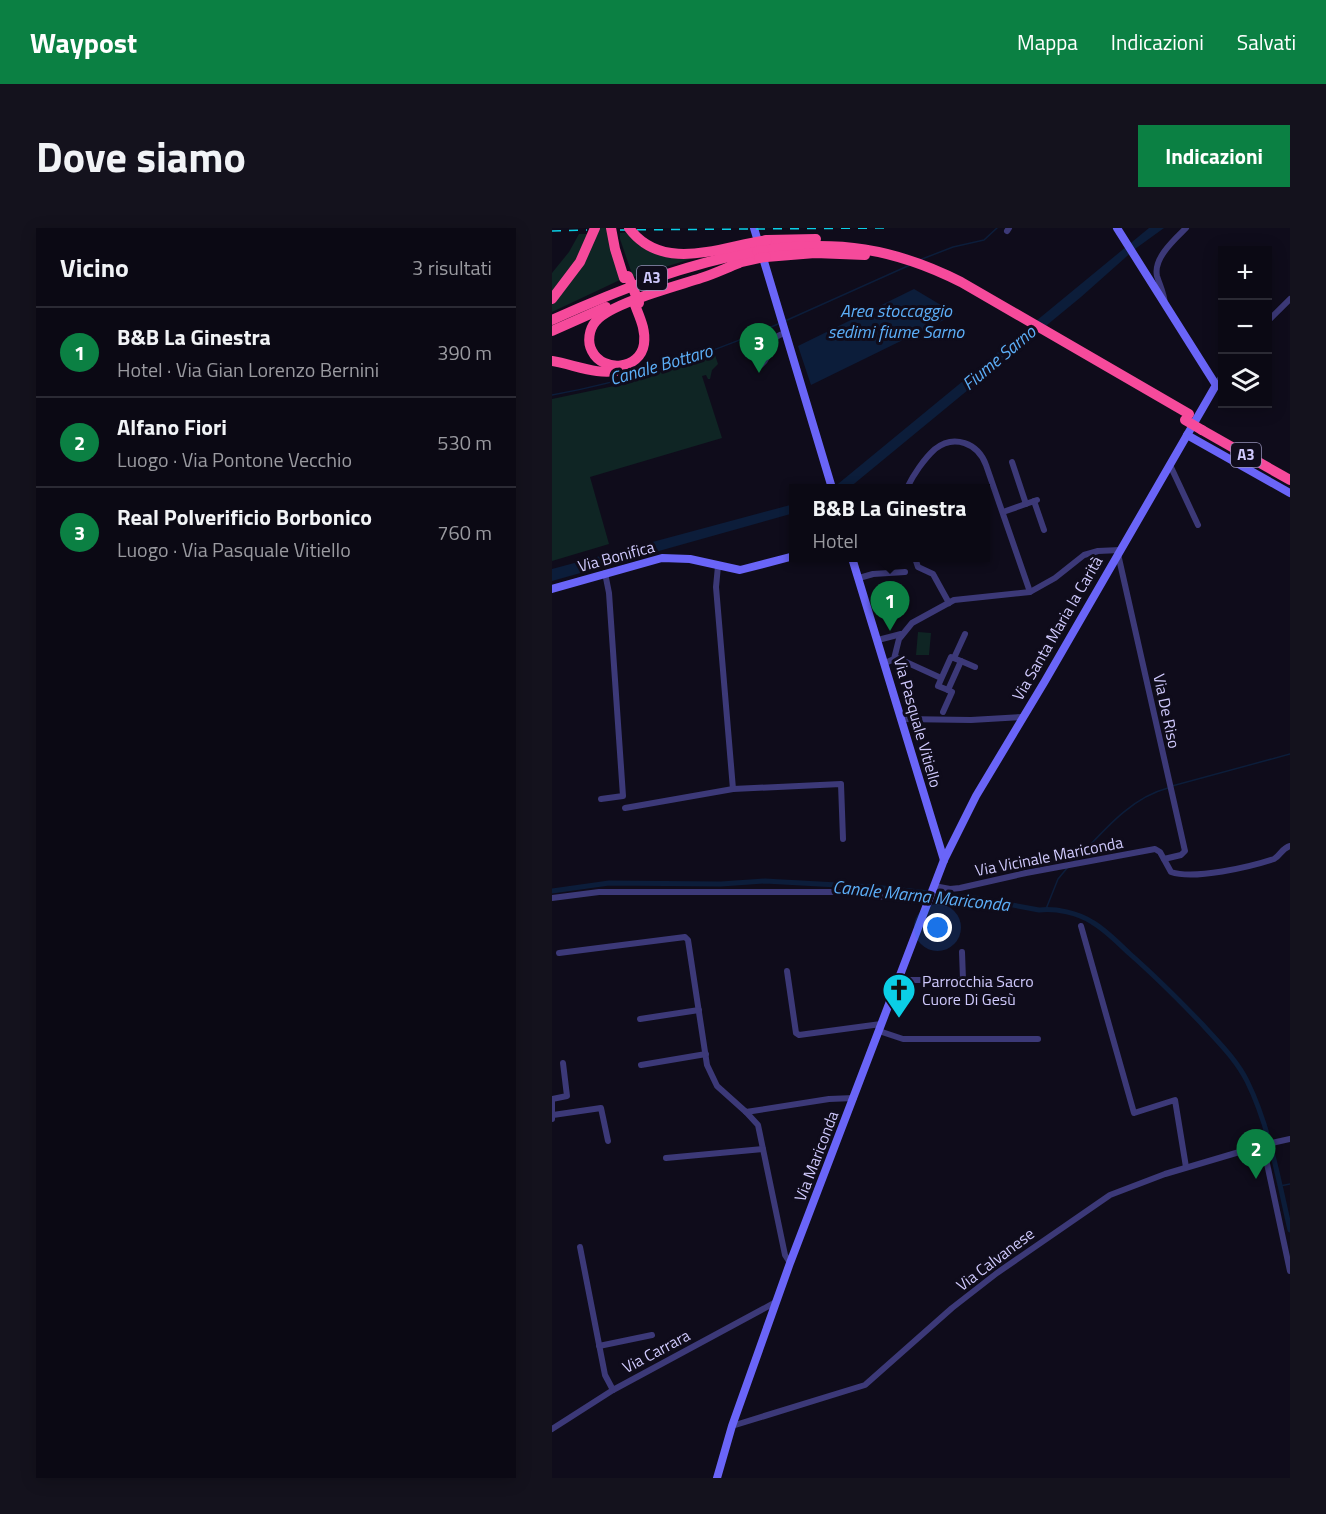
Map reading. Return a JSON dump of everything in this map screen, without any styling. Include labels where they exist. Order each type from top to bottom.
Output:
[{"type":"highway","points":[[552,299],[580,262],[595,228]]},
{"type":"highway","points":[[552,360],[600,372],[614,372],[631,367],[644,355],[648,344],[647,325],[626,277],[613,228]]},
{"type":"highway","points":[[629,228],[651,248],[674,255],[763,251]]},
{"type":"highway","name":"A3","points":[[552,331],[641,293],[739,263],[793,238],[817,239],[872,250],[924,269],[1020,320],[1290,480]]},
{"type":"highway","name":"A3","points":[[552,320],[637,283],[706,262],[763,251],[843,253],[908,263]]},
{"type":"highway","points":[[637,304],[645,336],[644,348],[639,356],[623,366],[601,361],[596,357],[590,344],[591,328],[600,316],[631,302],[739,263]]},
{"type":"highway","name":"A3","points":[[1204,427],[1290,473]]},
{"type":"street","points":[[754,228],[831,484]]},
{"type":"street","points":[[1117,228],[1216,385],[1218,382]]},
{"type":"street","points":[[1165,304],[1164,292],[1156,273],[1157,264],[1186,228]]},
{"type":"street","points":[[1272,317],[1290,299]]},
{"type":"street","points":[[761,365],[766,361],[770,342],[784,330]]},
{"type":"street","name":"Via Santa Maria la Carità","points":[[931,894],[944,860],[971,804],[1216,385]]},
{"type":"street","points":[[1187,435],[1290,493]]},
{"type":"street","points":[[910,484],[922,464],[935,449],[951,442],[963,442],[973,446],[984,459],[1030,592]]},
{"type":"street","points":[[1012,462],[1026,504]]},
{"type":"street","points":[[1170,465],[1198,525]]},
{"type":"street","points":[[1003,512],[1035,500],[1044,530]]},
{"type":"street","points":[[895,657],[896,647],[902,634],[918,618],[949,603],[964,598],[1030,592],[1055,578],[1084,555],[1098,551],[1119,552]]},
{"type":"street","name":"Via De Riso","points":[[1119,552],[1169,787],[1185,851],[1181,855],[1164,859]]},
{"type":"street","name":"Via Bonifica","points":[[552,589],[662,558],[679,558],[747,569],[789,557]]},
{"type":"street","name":"Via Pasquale Vitiello","points":[[853,562],[882,639],[885,663],[944,860]]},
{"type":"street","points":[[916,562],[918,567],[933,574],[949,603]]},
{"type":"street","points":[[718,566],[716,587],[733,789]]},
{"type":"street","points":[[859,578],[873,574],[905,572]]},
{"type":"street","points":[[601,799],[623,796],[609,593],[605,573]]},
{"type":"street","points":[[882,639],[902,634]]},
{"type":"street","points":[[954,658],[964,634]]},
{"type":"street","points":[[882,639],[893,641],[896,647]]},
{"type":"street","points":[[895,657],[941,678]]},
{"type":"street","points":[[885,663],[895,657]]},
{"type":"street","points":[[943,712],[952,692],[938,686],[951,657],[975,668]]},
{"type":"street","points":[[948,690],[961,661]]},
{"type":"street","points":[[902,719],[971,720],[1022,717]]},
{"type":"street","points":[[625,808],[733,789],[841,784],[843,839]]},
{"type":"street","points":[[1164,859],[1169,871],[1173,873],[1208,873],[1274,859],[1283,849],[1290,846]]},
{"type":"street","name":"Via Vicinale Mariconda","points":[[552,898],[609,892],[842,891],[931,894],[1155,849],[1164,859]]},
{"type":"street","name":"Via Mariconda","points":[[717,1478],[732,1426],[790,1263],[931,894]]},
{"type":"street","points":[[1081,926],[1134,1113],[1175,1100],[1186,1167]]},
{"type":"street","points":[[559,953],[685,938],[688,940],[707,1065],[717,1086],[758,1125],[785,1256],[790,1263]]},
{"type":"street","points":[[898,980],[963,980],[962,952]]},
{"type":"street","points":[[786,971],[796,1034],[799,1035],[880,1028],[903,1039],[1038,1039]]},
{"type":"street","points":[[640,1019],[699,1010]]},
{"type":"street","points":[[641,1065],[706,1054]]},
{"type":"street","points":[[563,1063],[567,1096],[552,1099],[553,1117],[601,1108],[608,1141]]},
{"type":"street","points":[[746,1112],[829,1099],[854,1098]]},
{"type":"street","name":"Via Calvanese","points":[[732,1426],[866,1385],[952,1308],[1050,1235],[1110,1195],[1186,1167],[1290,1139]]},
{"type":"street","points":[[1263,1145],[1290,1271]]},
{"type":"street","points":[[666,1158],[763,1149]]},
{"type":"street","points":[[580,1247],[605,1375],[613,1390]]},
{"type":"street","name":"Via Carrara","points":[[552,1429],[613,1390],[776,1302]]},
{"type":"street","points":[[599,1346],[652,1335]]},
{"type":"green space","points":[[599,228],[610,228],[622,279],[552,312],[552,303]]},
{"type":"green space","points":[[630,232],[639,242],[694,258],[633,277],[620,239],[620,233]]},
{"type":"green space","points":[[579,234],[588,234],[580,255],[552,294],[552,273],[569,252]]},
{"type":"green space","points":[[715,355],[718,364],[712,370],[710,379],[706,375],[702,376],[722,438],[590,477],[609,544],[552,561],[552,399],[619,385]]},
{"type":"green space","points":[[918,632],[931,633],[929,655],[916,655]]},
{"type":"water","name":"Fiume Sarno","points":[[1149,228],[1164,228],[1135,249],[1081,297],[854,484],[838,484]]},
{"type":"water","name":"Area stoccaggio sedimi fiume Sarno","points":[[914,289],[956,314],[811,385],[798,346]]},
{"type":"water","points":[[789,505],[789,514],[552,581],[552,569]]},
{"type":"waterway","name":"Canale Bottaro","points":[[922,259],[953,247],[984,240],[997,228]]},
{"type":"waterway","name":"Canale Bottaro","points":[[785,321],[910,265]]},
{"type":"waterway","name":"Canale Bottaro","points":[[552,395],[609,383],[667,366],[778,324]]},
{"type":"waterway","points":[[1172,786],[1290,754]]},
{"type":"waterway","points":[[1074,862],[1128,808],[1168,788]]},
{"type":"waterway","points":[[1046,909],[1058,879],[1068,867]]},
{"type":"waterway","name":"Canale Marna Mariconda","points":[[552,891],[609,883],[721,884],[765,881],[874,887],[975,898],[1039,910],[1060,911],[1086,919],[1107,933],[1167,988],[1238,1065],[1255,1098],[1273,1154],[1290,1230]]},
{"type":"waterway","points":[[1280,1186],[1290,1184]]},
{"type":"railway","points":[[620,230],[884,228]]},
{"type":"railway","points":[[552,231],[587,230]]},
{"type":"place","name":"Real Polverificio Borbonico","points":[[759,373]]},
{"type":"place","name":"B&B La Ginestra","points":[[890,631]]},
{"type":"place","name":"Parrocchia Sacro Cuore Di Gesù","points":[[899,1019]]},
{"type":"place","name":"Alfano Fiori","points":[[1256,1179]]}]
